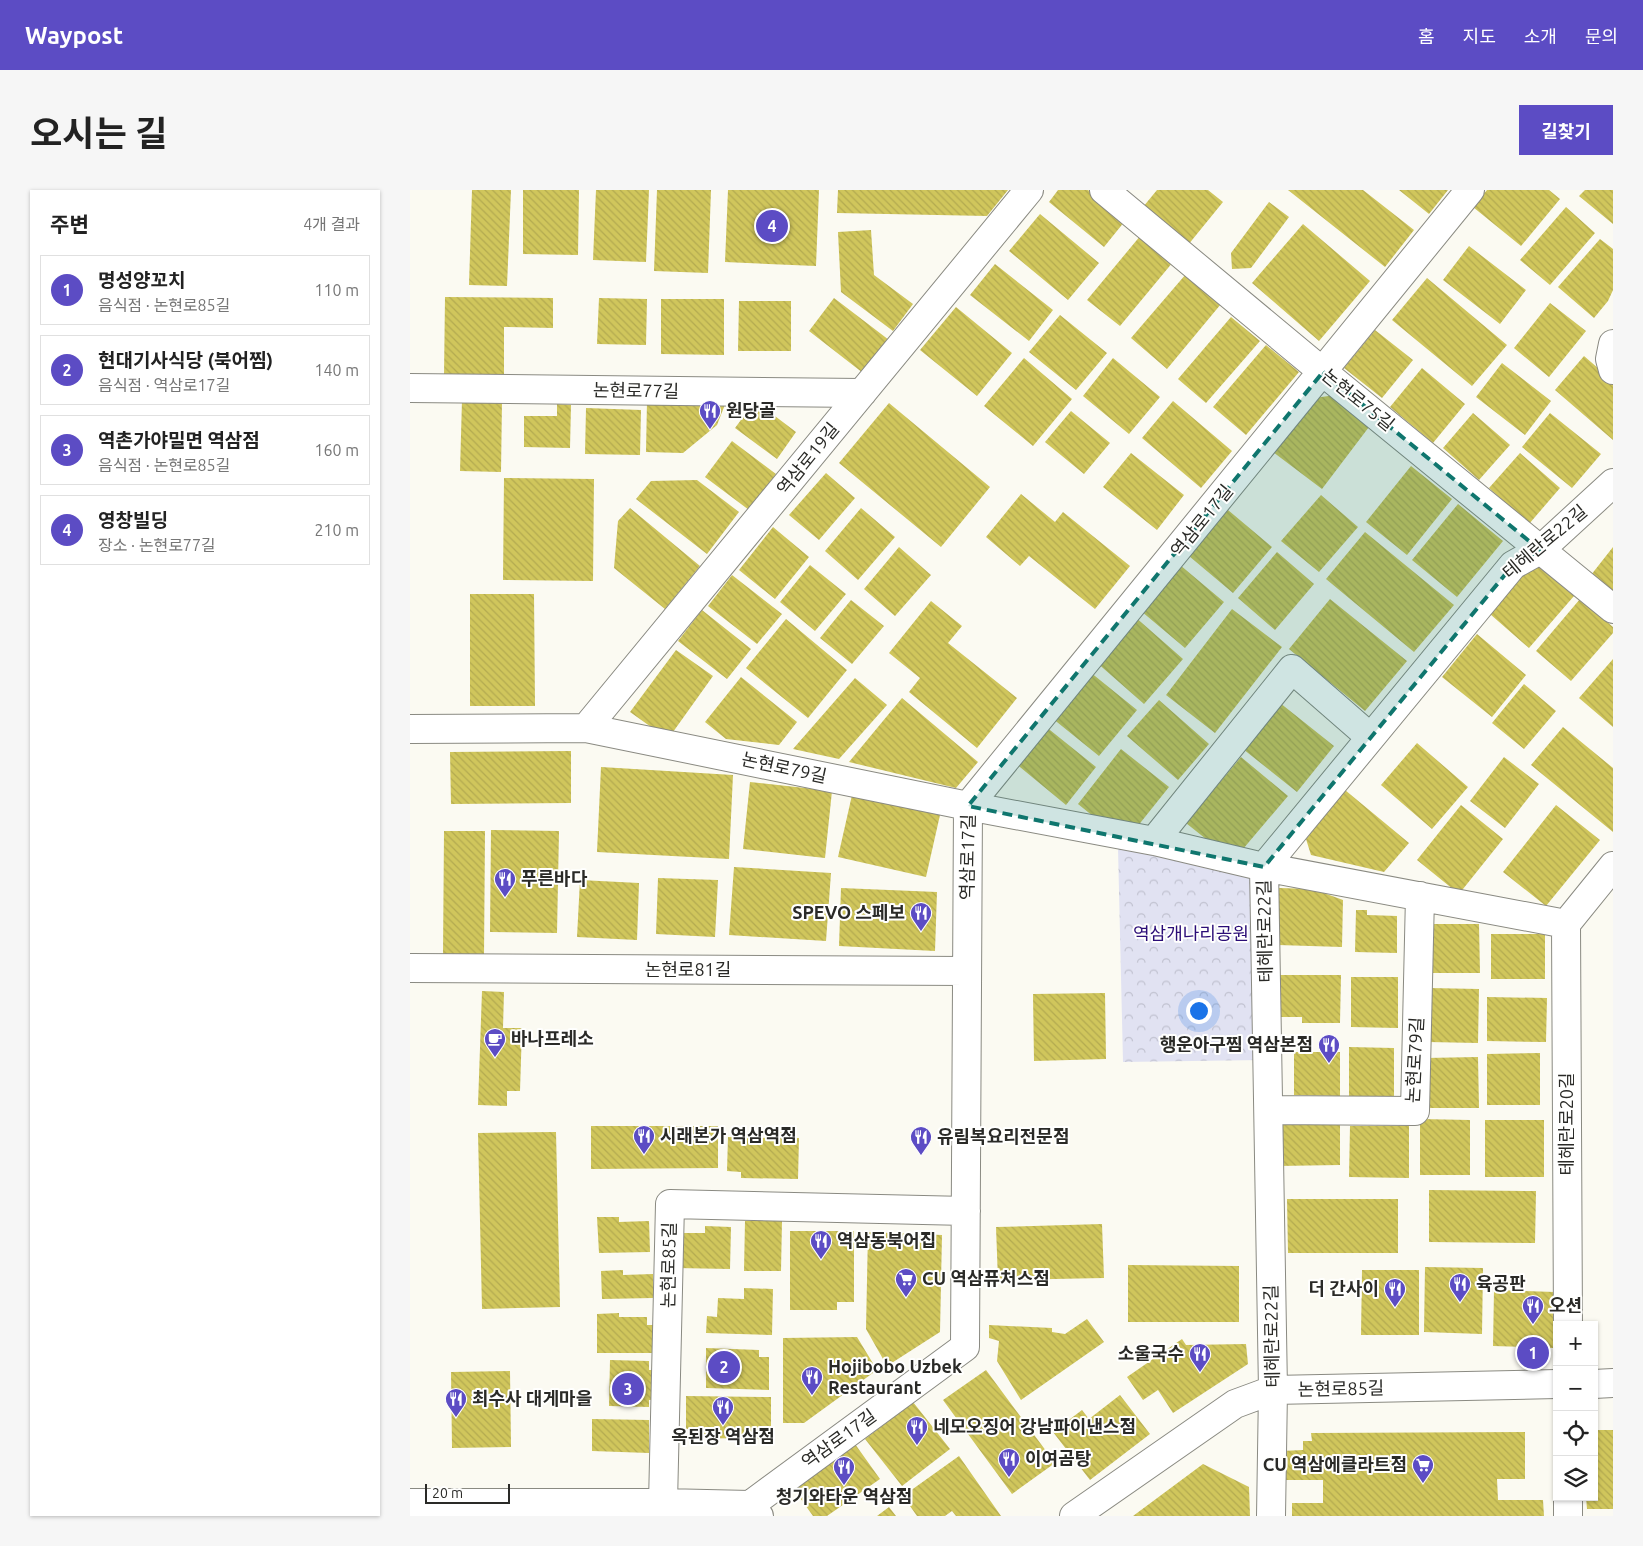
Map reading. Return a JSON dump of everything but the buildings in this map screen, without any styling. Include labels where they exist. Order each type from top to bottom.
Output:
[{"type":"street","name":"역삼로19길","points":[[586,728],[1029,190]]},
{"type":"street","name":"논현로75길","points":[[1104,190],[1613,609]]},
{"type":"street","name":"역삼로17길","points":[[755,1511],[964,1347],[968,806],[1470,190]]},
{"type":"street","points":[[1613,344],[1610,359],[1613,370]]},
{"type":"street","name":"논현로77길","points":[[410,388],[862,393]]},
{"type":"street","name":"테헤란로22길","points":[[1271,1516],[1273,1390],[1264,867],[1513,565],[1540,550],[1613,483]]},
{"type":"street","points":[[1154,841],[1292,669],[1370,737]]},
{"type":"street","name":"논현로79길","points":[[410,729],[586,728],[968,806],[1154,841],[1264,867],[1566,924]]},
{"type":"street","points":[[1566,924],[1613,866]]},
{"type":"street","name":"논현로79길","points":[[1269,1110],[1415,1111],[1420,896]]},
{"type":"street","name":"테헤란로20길","points":[[1566,924],[1568,1321]]},
{"type":"street","name":"논현로81길","points":[[410,968],[966,972]]},
{"type":"street","name":"논현로85길","points":[[663,1503],[670,1204],[966,1211]]},
{"type":"street","points":[[1598,1384],[1613,1383]]},
{"type":"street","name":"논현로85길","points":[[1074,1516],[1236,1404],[1273,1390],[1553,1384]]},
{"type":"street","points":[[1568,1501],[1568,1516]]},
{"type":"street","points":[[410,1503],[663,1503],[755,1511]]},
{"type":"highlighted area","points":[[1323,372],[1540,550],[1513,565],[1264,867],[968,806]]},
{"type":"green space","name":"역삼개나리공원","points":[[1118,848],[1263,873],[1262,1060],[1123,1062]]},
{"type":"place","name":"영창빌딩","points":[[772,226]]},
{"type":"place","name":"원당골","points":[[710,430]]},
{"type":"place","name":"푸른바다","points":[[505,898]]},
{"type":"place","name":"SPEVO 스페보","points":[[921,932]]},
{"type":"place","name":"바나프레소","points":[[495,1058]]},
{"type":"place","name":"행운아구찜 역삼본점","points":[[1329,1064]]},
{"type":"place","name":"시래본가 역삼역점","points":[[644,1155]]},
{"type":"place","name":"유림복요리전문점","points":[[921,1156]]},
{"type":"place","name":"역삼동북어집","points":[[821,1260]]},
{"type":"place","name":"CU 역삼퓨처스점","points":[[906,1298]]},
{"type":"place","name":"육공판","points":[[1460,1303]]},
{"type":"place","name":"더 간사이","points":[[1395,1308]]},
{"type":"place","name":"오션","points":[[1533,1325]]},
{"type":"place","name":"명성양꼬치","points":[[1533,1353]]},
{"type":"place","name":"현대기사식당 (북어찜)","points":[[724,1367]]},
{"type":"place","name":"소울국수","points":[[1200,1373]]},
{"type":"place","name":"역촌가야밀면 역삼점","points":[[628,1389]]},
{"type":"place","name":"Hojibobo Uzbek Restaurant","points":[[812,1396]]},
{"type":"place","name":"최수사 대게마을","points":[[456,1418]]},
{"type":"place","name":"옥된장 역삼점","points":[[723,1426]]},
{"type":"place","name":"네모오징어 강남파이낸스점","points":[[917,1446]]},
{"type":"place","name":"이여곰탕","points":[[1009,1478]]},
{"type":"place","name":"CU 역삼에클라트점","points":[[1423,1484]]},
{"type":"place","name":"청기와타운 역삼점","points":[[844,1486]]}]
